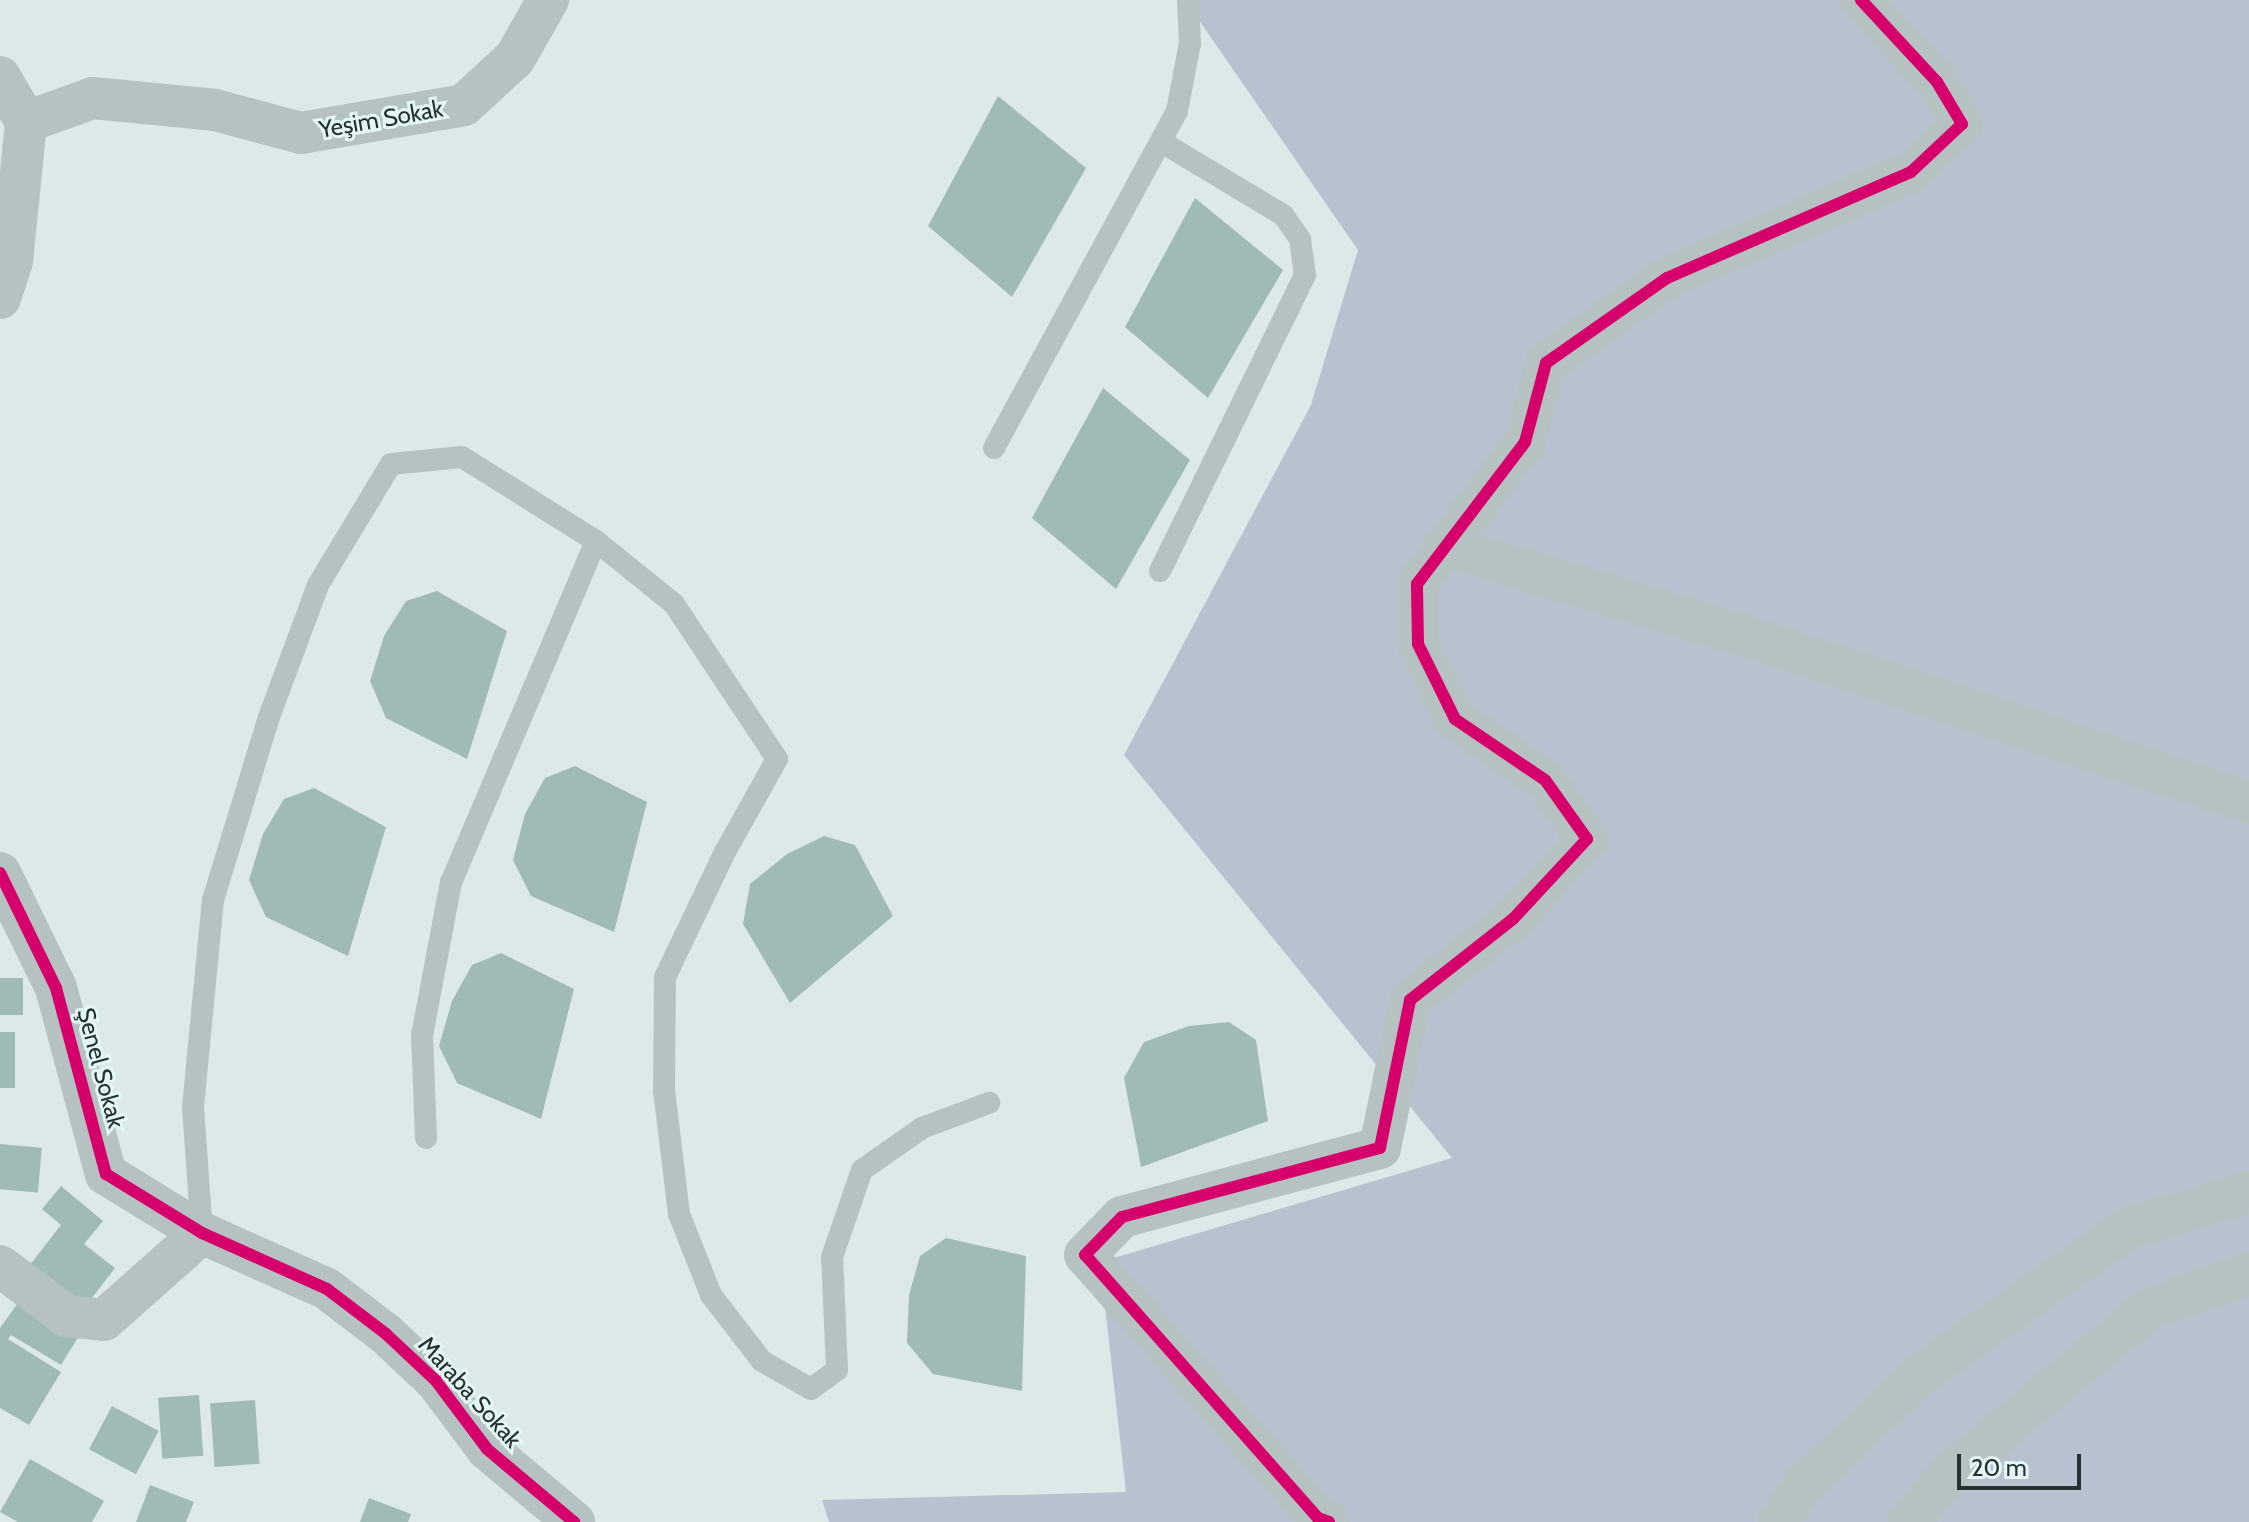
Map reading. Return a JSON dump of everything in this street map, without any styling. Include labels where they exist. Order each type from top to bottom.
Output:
[{"type":"street","name":"Yeşim Sokak","points":[[26,122],[93,98],[215,110],[301,133],[464,105],[515,58],[548,0]]},
{"type":"street","points":[[1329,1522],[1318,1518],[1085,1255],[1122,1217],[1380,1148],[1410,1000],[1513,919],[1587,839],[1545,780],[1455,719],[1418,644],[1417,584],[1525,442],[1546,363],[1667,278],[1911,172],[1962,124],[1937,82],[1861,0]]},
{"type":"street","points":[[0,77],[26,122],[12,261],[0,298]]},
{"type":"street","points":[[1445,546],[1739,634],[2249,802]]},
{"type":"street","name":"Şenel Sokak","points":[[0,873],[56,988],[106,1174],[202,1233]]},
{"type":"street","points":[[1778,1522],[1802,1487],[1918,1376],[2127,1229],[2249,1192]]},
{"type":"street","points":[[0,1266],[66,1316],[104,1320],[202,1233]]},
{"type":"street","name":"Maraba Sokak","points":[[202,1233],[327,1289],[386,1334],[436,1381],[487,1449],[574,1522]]},
{"type":"street","points":[[1909,1522],[1950,1473],[2149,1309],[2249,1273]]},
{"type":"lane","points":[[994,448],[1163,143],[1185,77],[1188,0]]},
{"type":"lane","points":[[1160,571],[1305,275],[1300,239],[1283,215],[1163,143]]},
{"type":"lane","points":[[202,1233],[193,1107],[213,900],[269,717],[318,585],[391,464],[462,457],[596,541],[674,604],[777,759],[725,852],[665,977],[664,1090],[679,1214],[711,1295],[762,1361],[811,1389],[837,1370],[832,1257],[862,1170],[922,1128],[989,1103]]},
{"type":"lane","points":[[426,1138],[422,1035],[451,882],[596,541]]},
{"type":"shaded area","points":[[1185,0],[2249,0],[2249,1522],[829,1522],[822,1500],[1126,1492],[1100,1262],[1452,1158],[1124,755],[1311,405],[1358,250]]},
{"type":"building","points":[[998,96],[1086,168],[1012,297],[928,226]]},
{"type":"building","points":[[1195,198],[1283,270],[1208,398],[1125,327]]},
{"type":"building","points":[[1103,388],[1190,460],[1116,589],[1032,518]]},
{"type":"building","points":[[437,591],[507,631],[467,759],[386,718],[370,681],[384,636],[406,601]]},
{"type":"building","points":[[575,766],[647,802],[614,932],[531,896],[513,860],[525,814],[545,778]]},
{"type":"building","points":[[314,788],[386,827],[348,956],[266,917],[249,880],[263,834],[284,799]]},
{"type":"building","points":[[824,836],[855,845],[893,916],[790,1003],[743,924],[750,884],[787,854]]},
{"type":"building","points":[[501,953],[574,989],[541,1119],[457,1083],[439,1046],[452,1001],[472,965]]},
{"type":"building","points":[[0,978],[23,978],[23,1015],[0,1015]]},
{"type":"building","points":[[1229,1022],[1256,1040],[1268,1121],[1141,1167],[1124,1078],[1144,1042],[1189,1026]]},
{"type":"building","points":[[0,1032],[15,1032],[15,1088],[0,1088]]},
{"type":"building","points":[[0,1144],[42,1148],[38,1192],[0,1189]]},
{"type":"building","points":[[61,1186],[103,1221],[84,1244],[115,1268],[81,1312],[26,1270],[61,1225],[42,1209]]},
{"type":"building","points":[[946,1238],[1026,1256],[1022,1391],[933,1374],[907,1343],[909,1295],[920,1256]]},
{"type":"building","points":[[20,1300],[79,1336],[61,1365],[11,1335],[8,1339],[61,1372],[29,1425],[0,1408],[0,1328]]},
{"type":"building","points":[[199,1395],[203,1456],[162,1459],[158,1398]]},
{"type":"building","points":[[255,1400],[259,1464],[215,1467],[210,1403]]},
{"type":"building","points":[[112,1406],[159,1431],[136,1474],[89,1449]]},
{"type":"building","points":[[30,1459],[104,1501],[92,1522],[18,1522],[0,1512]]},
{"type":"building","points":[[150,1485],[194,1502],[186,1522],[136,1522]]},
{"type":"building","points":[[369,1498],[411,1514],[408,1522],[360,1522]]},
{"type":"cycle path","points":[[1329,1522],[1318,1518],[1085,1255],[1122,1217],[1380,1148],[1410,1000],[1513,919],[1587,839],[1545,780],[1455,719],[1418,644],[1417,584],[1525,442],[1546,363],[1667,278],[1911,172],[1962,124],[1937,82],[1861,0]]},
{"type":"cycle path","points":[[0,873],[56,988],[106,1174],[202,1233],[327,1289],[386,1334],[436,1381],[487,1449],[574,1522]]}]
